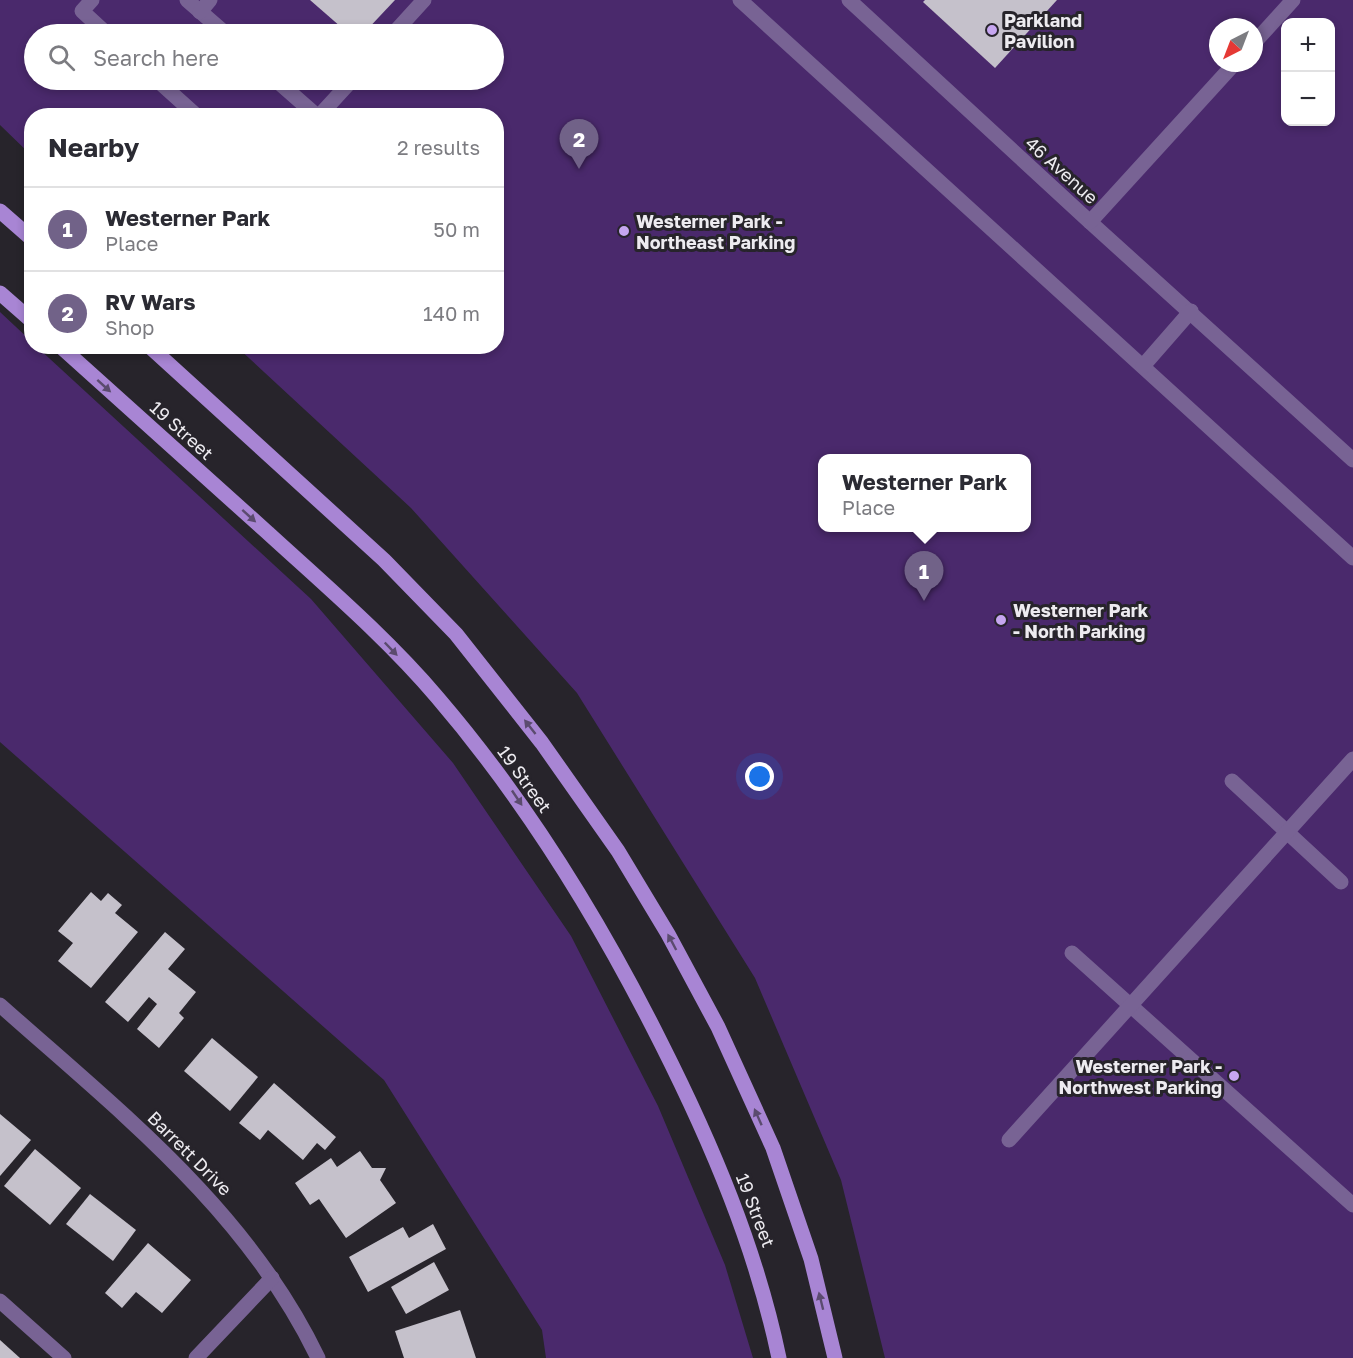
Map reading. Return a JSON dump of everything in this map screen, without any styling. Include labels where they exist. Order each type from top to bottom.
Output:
[{"type":"main road","points":[[0,211],[24,232]]},
{"type":"main road","points":[[0,292],[24,314]]},
{"type":"main road","name":"19 Street","points":[[69,354],[357,614],[436,696],[509,787],[569,874],[615,952],[704,1128],[755,1265],[779,1358]]},
{"type":"main road","name":"19 Street","points":[[159,354],[384,560],[456,634],[542,743],[618,851],[668,934],[718,1027],[773,1148],[811,1259],[836,1358]]},
{"type":"street","points":[[92,0],[82,11],[97,24]]},
{"type":"street","points":[[187,0],[205,6],[218,24]]},
{"type":"street","points":[[402,24],[424,0]]},
{"type":"street","points":[[740,0],[1353,558]]},
{"type":"street","name":"46 Avenue","points":[[849,0],[1090,222],[1227,72]]},
{"type":"street","points":[[1263,32],[1293,0]]},
{"type":"street","points":[[168,90],[188,108]]},
{"type":"street","points":[[288,90],[309,108]]},
{"type":"street","points":[[326,108],[343,90]]},
{"type":"street","points":[[1090,222],[1353,460]]},
{"type":"street","points":[[1143,366],[1191,311]]},
{"type":"street","points":[[1009,1140],[1353,759]]},
{"type":"street","points":[[1232,781],[1341,882]]},
{"type":"street","points":[[1072,953],[1353,1205]]},
{"type":"street","name":"Barrett Drive","points":[[0,1005],[202,1189],[238,1230],[272,1278],[318,1358]]},
{"type":"street","points":[[196,1358],[272,1278]]},
{"type":"street","points":[[0,1301],[64,1358]]},
{"type":"shaded area","points":[[0,0],[1353,0],[1353,1358],[885,1358],[841,1180],[755,978],[577,693],[411,508],[245,354],[504,354],[504,108],[24,108],[24,148],[0,125]]},
{"type":"shaded area","points":[[0,312],[24,334],[24,354],[45,354],[311,599],[453,763],[571,936],[658,1106],[725,1265],[753,1358],[546,1358],[542,1330],[384,1080],[0,742]]},
{"type":"building","points":[[310,0],[395,0],[372,24],[338,24]]},
{"type":"building","name":"Parkland Pavilion","points":[[925,0],[1057,0],[995,68],[923,2]]},
{"type":"building","points":[[91,892],[101,901],[108,893],[122,905],[115,913],[138,932],[91,988],[58,961],[73,943],[58,931]]},
{"type":"building","points":[[165,932],[185,949],[168,969],[196,992],[179,1013],[184,1018],[159,1048],[137,1029],[157,1004],[149,997],[128,1022],[105,1002]]},
{"type":"building","points":[[212,1038],[258,1077],[230,1111],[184,1071]]},
{"type":"building","points":[[274,1083],[336,1137],[325,1150],[317,1143],[303,1160],[268,1130],[260,1140],[239,1123]]},
{"type":"building","points":[[0,1114],[31,1140],[0,1176]]},
{"type":"building","points":[[35,1149],[81,1188],[50,1225],[4,1186]]},
{"type":"building","points":[[360,1151],[372,1168],[386,1168],[380,1180],[396,1203],[346,1238],[319,1199],[310,1205],[295,1183],[331,1158],[337,1167]]},
{"type":"building","points":[[90,1194],[136,1230],[113,1261],[66,1224]]},
{"type":"building","points":[[433,1224],[446,1249],[368,1292],[349,1257],[403,1227],[409,1238]]},
{"type":"building","points":[[148,1243],[191,1280],[162,1313],[136,1292],[122,1308],[105,1293]]},
{"type":"building","points":[[434,1262],[449,1290],[406,1314],[391,1287]]},
{"type":"building","points":[[460,1310],[476,1358],[404,1358],[395,1331]]},
{"type":"building","points":[[0,1340],[20,1358],[0,1358]]},
{"type":"place","name":"Parkland Pavilion","points":[[992,30]]},
{"type":"place","name":"RV Wars","points":[[579,169]]},
{"type":"place","name":"Westerner Park - Northeast Parking","points":[[624,231]]},
{"type":"place","name":"Westerner Park","points":[[924,601]]},
{"type":"place","name":"Westerner Park - North Parking","points":[[1001,620]]},
{"type":"place","name":"Westerner Park - Northwest Parking","points":[[1234,1076]]}]
